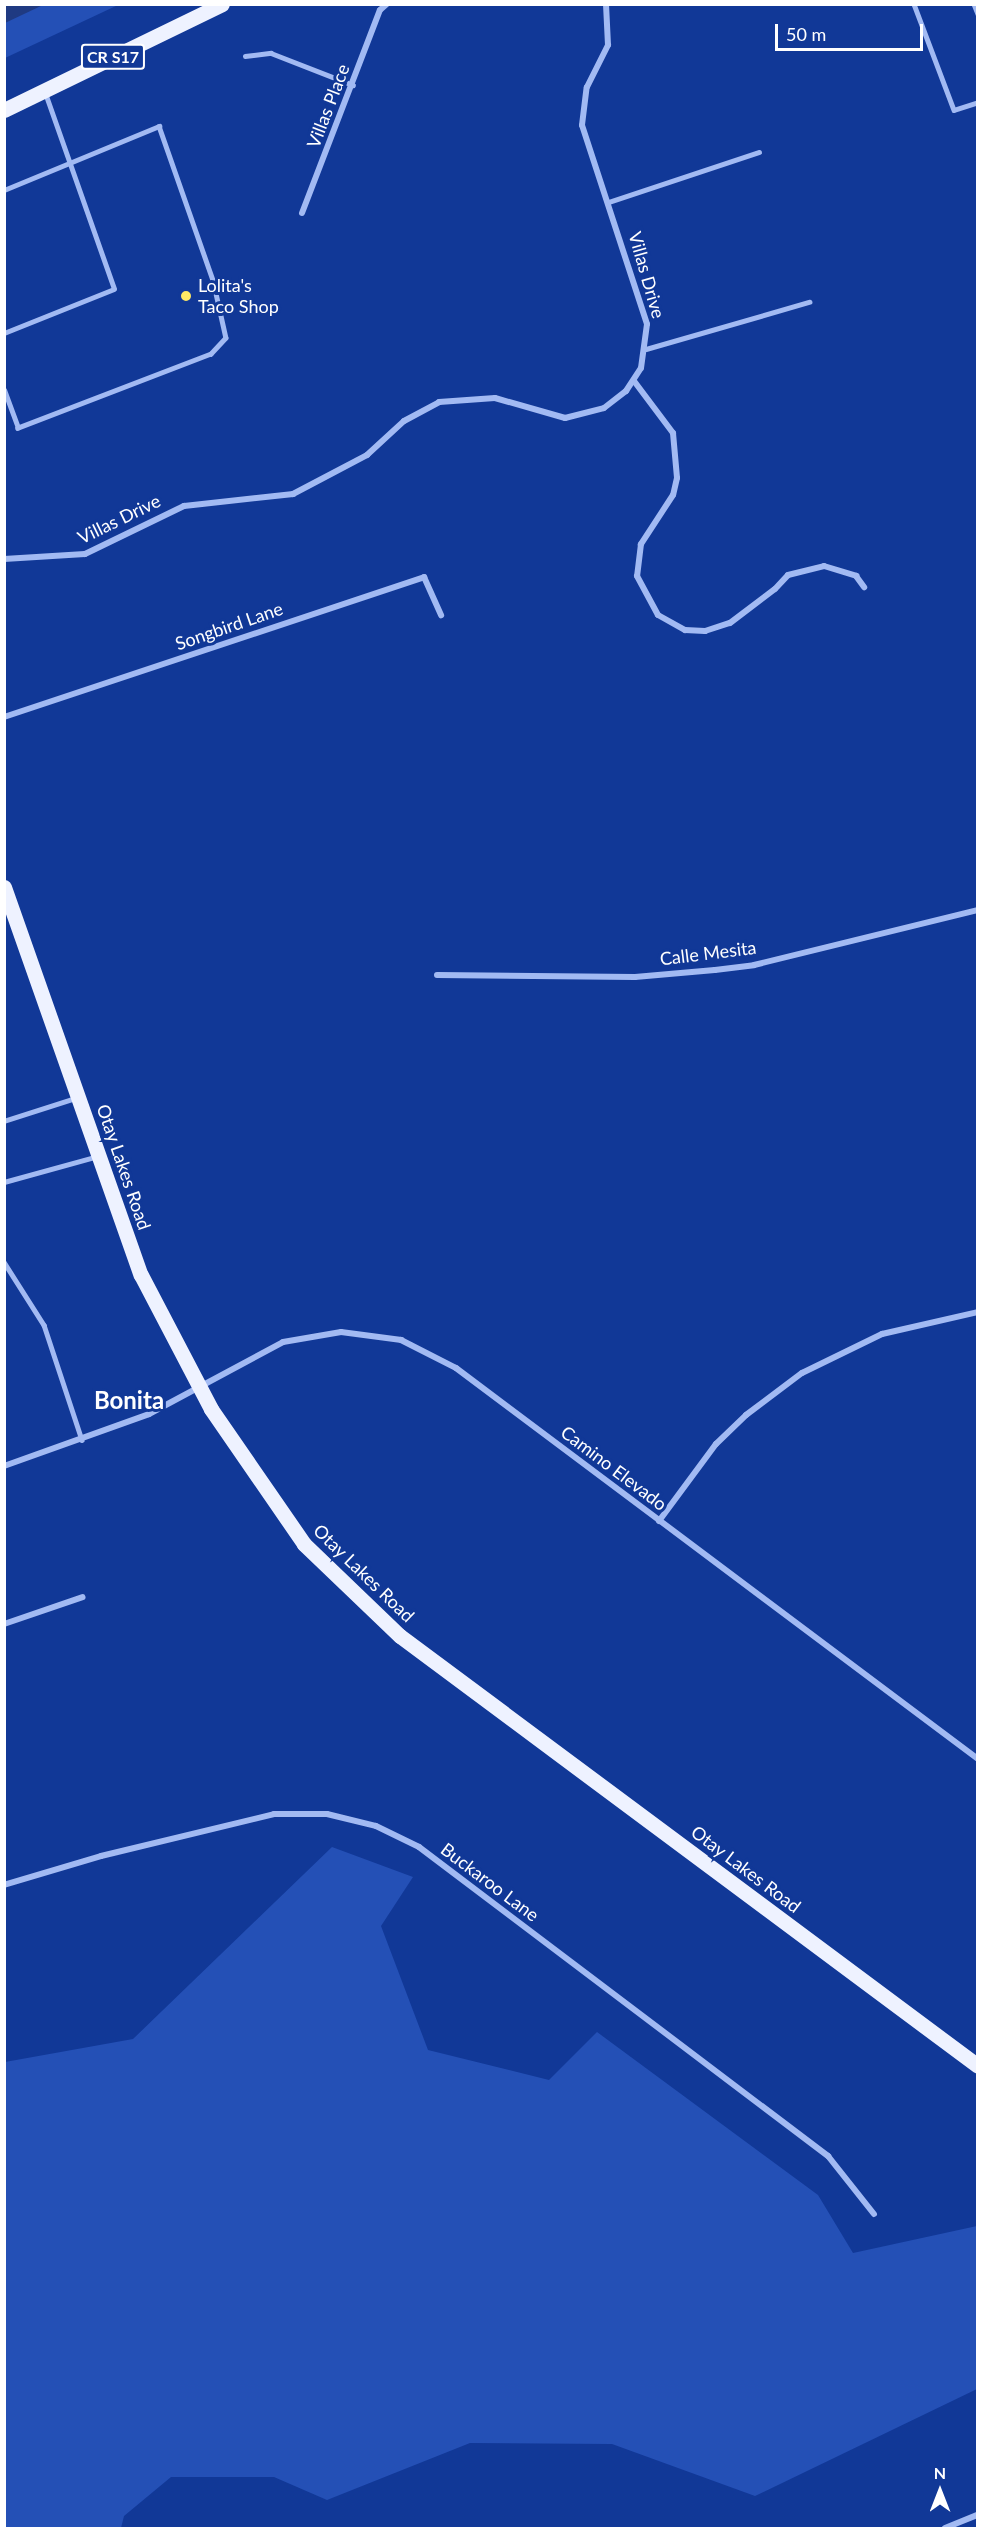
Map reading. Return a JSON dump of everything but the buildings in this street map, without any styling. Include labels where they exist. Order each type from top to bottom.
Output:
[{"type":"main road","name":"CR S17","points":[[4,110],[222,4]]},
{"type":"main road","name":"Otay Lakes Road","points":[[6,897],[80,1097],[141,1275],[197,1386],[238,1453],[304,1544],[400,1636],[978,2066]]},
{"type":"street","name":"Villas Place","points":[[302,213],[381,10],[387,4]]},
{"type":"street","name":"Villas Drive","points":[[4,559],[85,554],[184,506],[292,494],[367,455],[404,421],[439,402],[495,398],[549,416],[578,417],[604,408],[634,381],[646,349],[647,324],[582,125],[587,87],[608,45],[606,4]]},
{"type":"street","points":[[634,381],[673,433],[677,478],[673,495],[641,544],[636,576],[658,615],[685,630],[705,631],[730,623],[775,590],[788,575],[824,566],[856,576],[864,587]]},
{"type":"street","name":"Songbird Lane","points":[[4,717],[424,577],[441,615]]},
{"type":"street","name":"Calle Mesita","points":[[437,975],[634,977],[715,970],[765,962],[978,910]]},
{"type":"street","points":[[659,1521],[716,1444],[746,1415],[802,1373],[882,1334],[978,1312]]},
{"type":"street","name":"Camino Elevado","points":[[4,1466],[82,1440],[149,1414],[197,1386],[302,1337],[350,1332],[401,1340],[456,1368],[978,1759]]},
{"type":"street","points":[[4,1624],[83,1597]]},
{"type":"street","name":"Buckaroo Lane","points":[[4,1886],[101,1856],[274,1814],[327,1814],[376,1826],[424,1851],[828,2156],[874,2214]]},
{"type":"street","points":[[945,2529],[978,2515]]},
{"type":"lane","points":[[914,4],[954,110],[978,102]]},
{"type":"lane","points":[[974,4],[978,14]]},
{"type":"lane","points":[[245,56],[271,53],[353,85]]},
{"type":"lane","points":[[4,333],[114,289],[44,91]]},
{"type":"lane","points":[[4,190],[69,161],[159,126],[213,280],[226,338],[211,354],[18,428],[7,404],[4,390]]},
{"type":"lane","points":[[609,202],[759,152]]},
{"type":"lane","points":[[646,349],[808,302]]},
{"type":"lane","points":[[4,1121],[80,1097]]},
{"type":"lane","points":[[4,1182],[101,1156]]},
{"type":"lane","points":[[4,1262],[44,1325],[82,1440]]},
{"type":"shaded area","points":[[5,4],[118,5],[5,58]]},
{"type":"shaded area","points":[[5,4],[43,4],[43,5],[5,23]]},
{"type":"shaded area","points":[[332,1847],[413,1877],[381,1926],[428,2050],[549,2080],[597,2032],[818,2195],[853,2253],[977,2226],[977,2389],[755,2496],[612,2444],[470,2443],[327,2500],[274,2477],[171,2477],[124,2516],[121,2528],[5,2528],[5,2062],[133,2039]]},
{"type":"place","name":"Lolita's Taco Shop","points":[[186,296]]},
{"type":"district","name":"Bonita","points":[[129,1400]]}]
